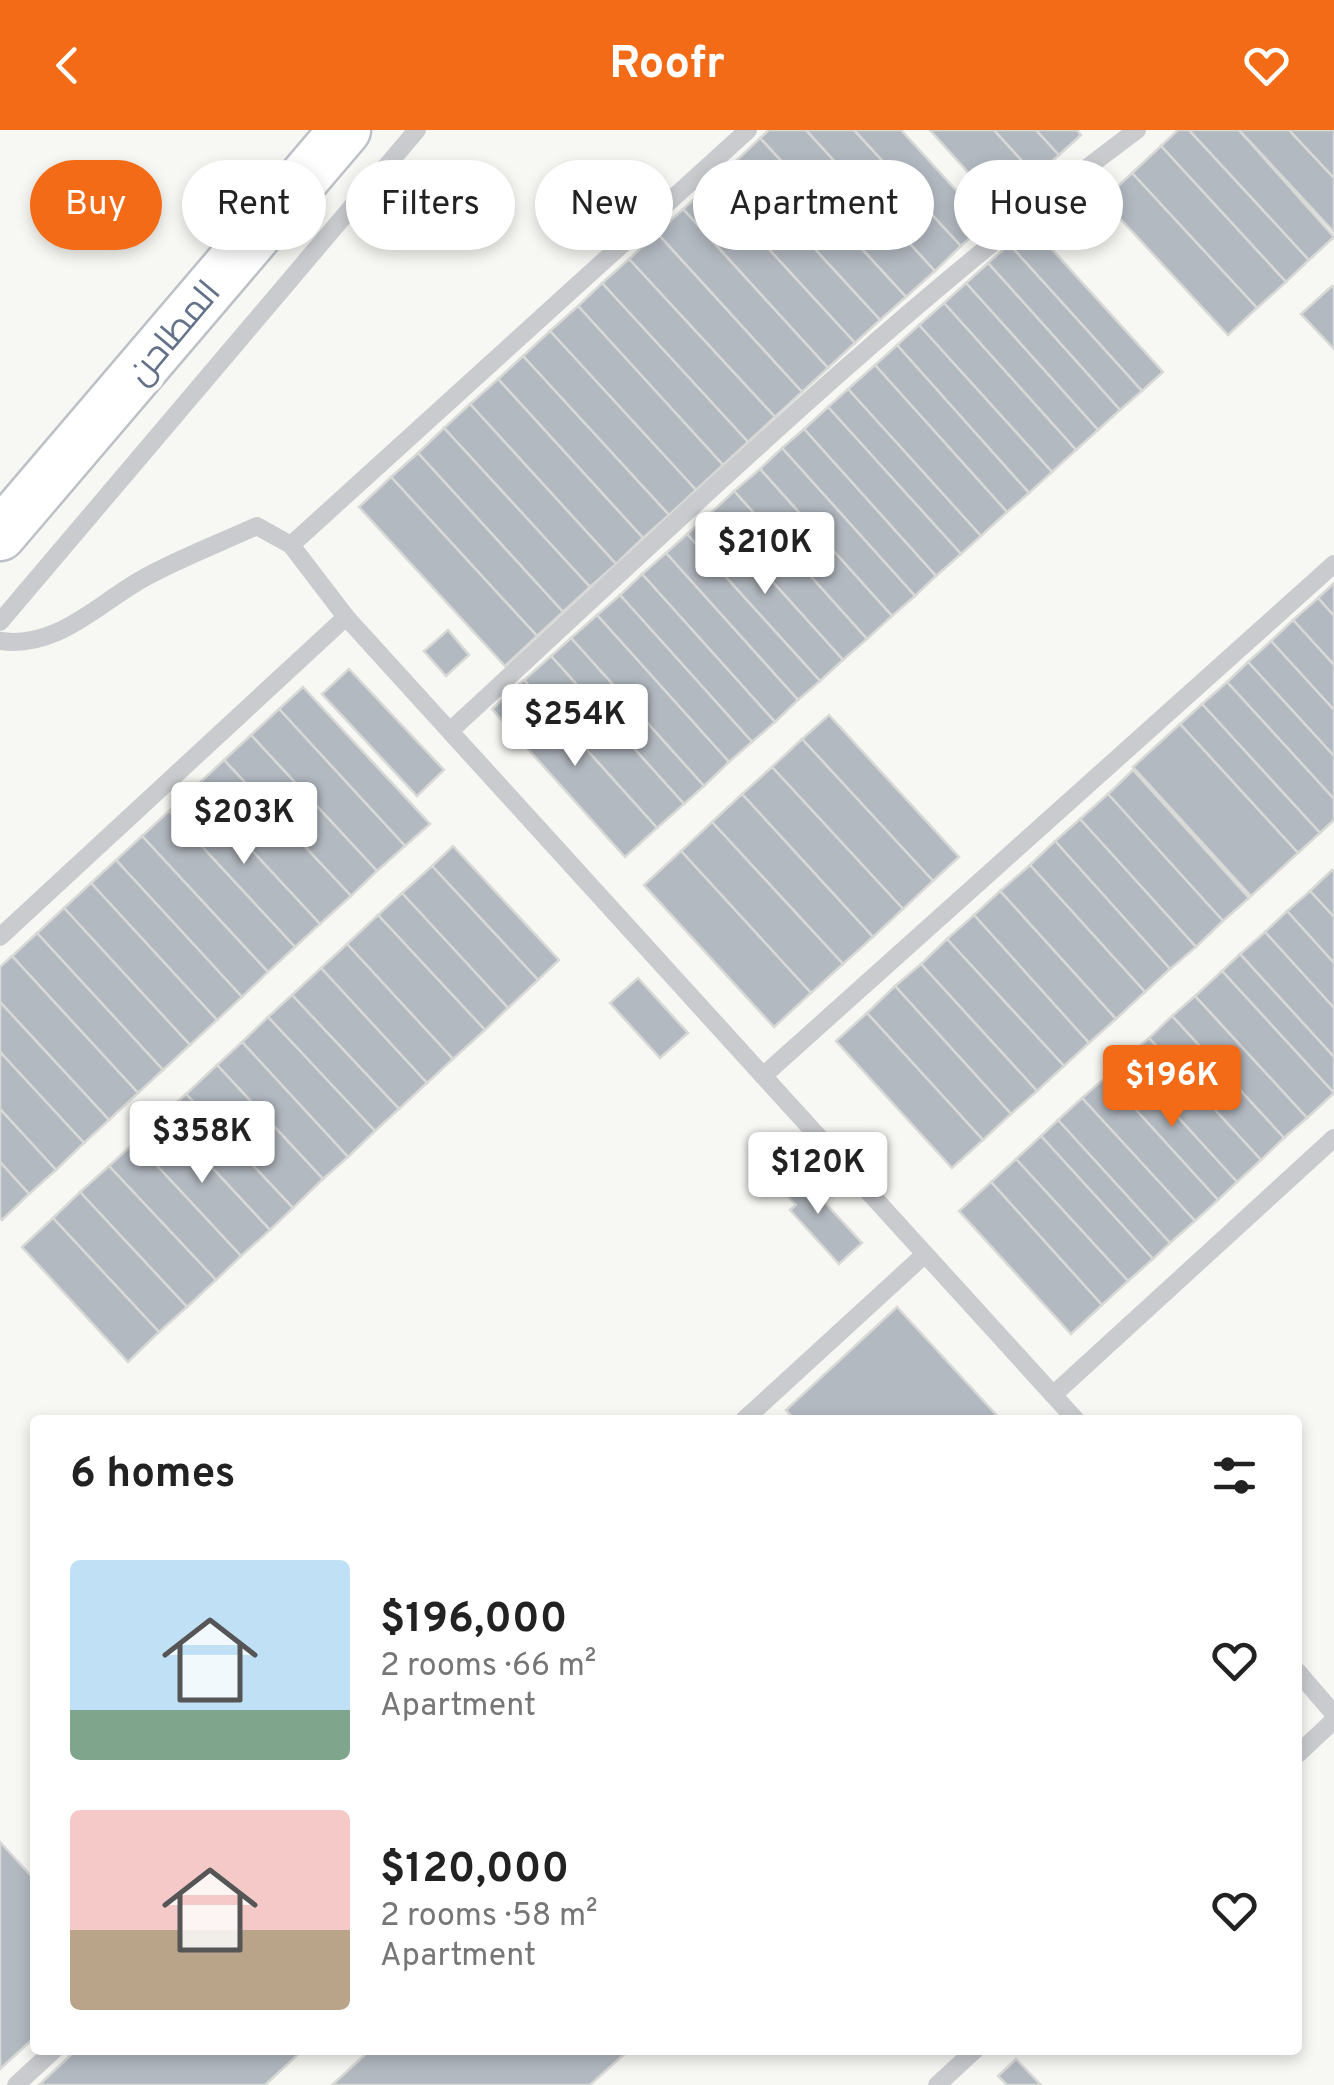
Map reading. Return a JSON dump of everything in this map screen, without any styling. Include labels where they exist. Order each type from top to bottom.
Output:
[{"type":"main road","name":"المطاحن","points":[[0,534],[345,130]]},
{"type":"lane","points":[[0,622],[417,130]]},
{"type":"lane","points":[[291,545],[748,130]]},
{"type":"lane","points":[[451,730],[856,358],[987,246],[1137,130]]},
{"type":"lane","points":[[0,641],[26,645],[84,620],[144,578],[257,526],[291,545],[346,617],[1071,1415]]},
{"type":"lane","points":[[763,1076],[1334,564]]},
{"type":"lane","points":[[0,936],[346,617]]},
{"type":"lane","points":[[1053,1395],[1334,1138]]},
{"type":"lane","points":[[749,1415],[923,1256]]},
{"type":"lane","points":[[1302,1677],[1334,1717],[1302,1750]]},
{"type":"lane","points":[[16,2085],[49,2055]]},
{"type":"lane","points":[[937,2085],[970,2055]]},
{"type":"building","points":[[769,130],[806,130],[833,160],[780,160],[760,138]]},
{"type":"building","points":[[806,130],[854,130],[882,160],[833,160]]},
{"type":"building","points":[[854,130],[901,130],[928,160],[882,160]]},
{"type":"building","points":[[930,130],[994,130],[1021,160],[957,160]]},
{"type":"building","points":[[994,130],[1036,130],[1059,155],[1054,160],[1021,160]]},
{"type":"building","points":[[1036,130],[1077,130],[1081,135],[1059,155]]},
{"type":"building","points":[[1178,130],[1189,130],[1309,260],[1286,282],[1161,146]]},
{"type":"building","points":[[1189,130],[1239,130],[1334,237],[1309,260]]},
{"type":"building","points":[[1239,130],[1289,130],[1334,178],[1334,232]]},
{"type":"building","points":[[1289,130],[1334,130],[1334,178]]},
{"type":"building","points":[[760,138],[780,160],[737,160]]},
{"type":"building","points":[[1161,146],[1286,282],[1257,308],[1132,173]]},
{"type":"building","points":[[934,166],[954,188],[954,238],[934,217]]},
{"type":"building","points":[[1132,173],[1257,308],[1228,335],[1123,222],[1123,181]]},
{"type":"building","points":[[693,200],[693,220],[683,209]]},
{"type":"building","points":[[683,209],[693,220],[693,250],[720,250],[828,368],[802,392],[673,250],[673,218]]},
{"type":"building","points":[[934,217],[954,238],[957,250],[935,271],[916,250],[934,250]]},
{"type":"building","points":[[639,250],[673,250],[802,392],[775,417],[629,259]]},
{"type":"building","points":[[720,250],[770,250],[855,343],[828,368]]},
{"type":"building","points":[[770,250],[816,250],[880,320],[855,343]]},
{"type":"building","points":[[816,250],[863,250],[906,297],[880,320]]},
{"type":"building","points":[[863,250],[916,250],[935,271],[906,297]]},
{"type":"building","points":[[1002,250],[1014,250],[1142,391],[1120,410],[988,263]]},
{"type":"building","points":[[1014,250],[1053,250],[1163,372],[1142,391]]},
{"type":"building","points":[[629,259],[775,417],[748,442],[602,283]]},
{"type":"building","points":[[988,263],[1120,410],[1098,430],[966,283]]},
{"type":"building","points":[[602,283],[748,442],[723,465],[578,306]]},
{"type":"building","points":[[966,283],[1098,430],[1076,450],[944,303]]},
{"type":"building","points":[[1334,288],[1334,349],[1301,314]]},
{"type":"building","points":[[944,303],[1076,450],[1052,472],[919,325]]},
{"type":"building","points":[[578,306],[723,465],[696,490],[550,331]]},
{"type":"building","points":[[919,325],[1052,472],[1029,493],[897,345]]},
{"type":"building","points":[[550,331],[696,490],[669,515],[523,356]]},
{"type":"building","points":[[897,345],[1029,493],[1007,512],[875,365]]},
{"type":"building","points":[[523,356],[669,515],[643,538],[498,379]]},
{"type":"building","points":[[875,365],[1007,512],[981,536],[848,389]]},
{"type":"building","points":[[498,379],[643,538],[616,564],[470,404]]},
{"type":"building","points":[[848,389],[981,536],[961,554],[828,407]]},
{"type":"building","points":[[470,404],[616,564],[590,587],[444,428]]},
{"type":"building","points":[[828,407],[961,554],[936,576],[804,429]]},
{"type":"building","points":[[444,428],[590,587],[563,612],[418,453]]},
{"type":"building","points":[[804,429],[936,576],[915,596],[782,448]]},
{"type":"building","points":[[782,448],[915,596],[892,616],[760,469]]},
{"type":"building","points":[[418,453],[563,612],[537,636],[391,477]]},
{"type":"building","points":[[760,469],[892,616],[867,639],[734,491]]},
{"type":"building","points":[[391,477],[537,636],[505,666],[359,507]]},
{"type":"building","points":[[734,491],[867,639],[843,660],[711,513]]},
{"type":"building","points":[[711,513],[843,660],[820,681],[687,534]]},
{"type":"building","points":[[687,534],[820,681],[798,700],[666,553]]},
{"type":"building","points":[[666,553],[798,700],[775,722],[642,574]]},
{"type":"building","points":[[642,574],[775,722],[752,742],[620,595]]},
{"type":"building","points":[[1334,583],[1334,616],[1318,598]]},
{"type":"building","points":[[620,595],[752,742],[729,762],[597,615]]},
{"type":"building","points":[[1318,598],[1334,616],[1334,665],[1293,620]]},
{"type":"building","points":[[597,615],[729,762],[704,786],[571,638]]},
{"type":"building","points":[[1293,620],[1334,665],[1334,710],[1271,641]]},
{"type":"building","points":[[448,630],[469,655],[446,676],[424,651]]},
{"type":"building","points":[[571,638],[704,786],[684,804],[551,656]]},
{"type":"building","points":[[1271,641],[1334,710],[1334,756],[1248,662]]},
{"type":"building","points":[[551,656],[684,804],[657,828],[524,680]]},
{"type":"building","points":[[1248,662],[1334,756],[1334,799],[1227,682]]},
{"type":"building","points":[[349,669],[444,770],[417,796],[322,694]]},
{"type":"building","points":[[524,680],[657,828],[625,857],[492,709]]},
{"type":"building","points":[[1227,682],[1334,799],[1334,820],[1320,833],[1202,704]]},
{"type":"building","points":[[303,687],[430,824],[405,846],[279,709]]},
{"type":"building","points":[[1202,704],[1320,833],[1298,853],[1180,724]]},
{"type":"building","points":[[279,709],[405,846],[377,871],[251,735]]},
{"type":"building","points":[[829,715],[959,857],[933,881],[802,739]]},
{"type":"building","points":[[1180,724],[1298,853],[1251,896],[1133,767]]},
{"type":"building","points":[[251,735],[377,871],[351,896],[224,760]]},
{"type":"building","points":[[802,739],[933,881],[903,909],[772,767]]},
{"type":"building","points":[[224,760],[351,896],[320,924],[194,788]]},
{"type":"building","points":[[772,767],[903,909],[873,937],[742,794]]},
{"type":"building","points":[[1133,770],[1249,898],[1223,921],[1108,794]]},
{"type":"building","points":[[194,788],[320,924],[295,947],[169,811]]},
{"type":"building","points":[[742,794],[873,937],[843,964],[712,822]]},
{"type":"building","points":[[1108,794],[1223,921],[1196,947],[1080,819]]},
{"type":"building","points":[[169,811],[295,947],[268,972],[142,836]]},
{"type":"building","points":[[1080,819],[1196,947],[1170,969],[1055,841]]},
{"type":"building","points":[[712,822],[843,964],[811,993],[681,851]]},
{"type":"building","points":[[142,836],[268,972],[242,997],[116,860]]},
{"type":"building","points":[[1055,841],[1170,969],[1145,992],[1030,865]]},
{"type":"building","points":[[453,846],[559,960],[538,980],[432,866]]},
{"type":"building","points":[[681,851],[811,993],[774,1027],[644,885]]},
{"type":"building","points":[[116,860],[242,997],[217,1020],[91,883]]},
{"type":"building","points":[[1030,865],[1145,992],[1116,1019],[1000,891]]},
{"type":"building","points":[[432,866],[538,980],[508,1008],[402,893]]},
{"type":"building","points":[[1334,872],[1334,917],[1310,891]]},
{"type":"building","points":[[91,883],[217,1020],[190,1045],[64,908]]},
{"type":"building","points":[[1000,891],[1116,1019],[1089,1043],[974,915]]},
{"type":"building","points":[[1310,891],[1334,917],[1334,963],[1287,911]]},
{"type":"building","points":[[402,893],[508,1008],[485,1030],[378,915]]},
{"type":"building","points":[[64,908],[190,1045],[163,1070],[37,933]]},
{"type":"building","points":[[1287,911],[1334,963],[1334,1008],[1265,932]]},
{"type":"building","points":[[378,915],[485,1030],[453,1059],[347,944]]},
{"type":"building","points":[[974,915],[1089,1043],[1064,1066],[947,939]]},
{"type":"building","points":[[1265,932],[1334,1008],[1334,1057],[1240,954]]},
{"type":"building","points":[[37,933],[163,1070],[138,1093],[12,956]]},
{"type":"building","points":[[947,939],[1064,1066],[1037,1091],[921,964]]},
{"type":"building","points":[[347,944],[453,1059],[427,1083],[321,968]]},
{"type":"building","points":[[1240,954],[1334,1057],[1334,1093],[1222,971]]},
{"type":"building","points":[[12,956],[138,1093],[109,1120],[0,1002],[0,967]]},
{"type":"building","points":[[921,964],[1037,1091],[1011,1114],[895,986]]},
{"type":"building","points":[[321,968],[427,1083],[399,1109],[292,995]]},
{"type":"building","points":[[1222,971],[1334,1093],[1307,1118],[1195,996]]},
{"type":"building","points":[[638,978],[688,1033],[660,1058],[610,1003]]},
{"type":"building","points":[[895,986],[1011,1114],[983,1140],[867,1013]]},
{"type":"building","points":[[292,995],[399,1109],[375,1131],[268,1017]]},
{"type":"building","points":[[1195,996],[1307,1118],[1284,1138],[1172,1016]]},
{"type":"building","points":[[0,1002],[109,1120],[84,1143],[0,1052]]},
{"type":"building","points":[[867,1013],[983,1140],[952,1168],[836,1041]]},
{"type":"building","points":[[1172,1016],[1284,1138],[1261,1160],[1149,1038]]},
{"type":"building","points":[[268,1017],[375,1131],[348,1157],[242,1042]]},
{"type":"building","points":[[1149,1038],[1261,1160],[1237,1182],[1125,1059]]},
{"type":"building","points":[[242,1042],[348,1157],[323,1179],[217,1065]]},
{"type":"building","points":[[0,1052],[84,1143],[56,1170],[0,1109]]},
{"type":"building","points":[[1125,1059],[1237,1182],[1218,1200],[1106,1077]]},
{"type":"building","points":[[217,1065],[323,1179],[293,1208],[186,1094]]},
{"type":"building","points":[[1106,1077],[1218,1200],[1195,1221],[1082,1098]]},
{"type":"building","points":[[186,1094],[293,1208],[270,1230],[163,1115]]},
{"type":"building","points":[[1082,1098],[1195,1221],[1170,1243],[1058,1120]]},
{"type":"building","points":[[0,1109],[56,1170],[29,1194],[0,1162]]},
{"type":"building","points":[[163,1115],[270,1230],[241,1256],[135,1142]]},
{"type":"building","points":[[1058,1120],[1170,1243],[1153,1259],[1041,1136]]},
{"type":"building","points":[[1041,1136],[1153,1259],[1128,1281],[1016,1159]]},
{"type":"building","points":[[135,1142],[241,1256],[216,1280],[109,1166]]},
{"type":"building","points":[[1016,1159],[1128,1281],[1102,1305],[991,1182]]},
{"type":"building","points":[[0,1162],[29,1194],[2,1220],[0,1218]]},
{"type":"building","points":[[109,1166],[216,1280],[187,1307],[80,1192]]},
{"type":"building","points":[[791,1166],[862,1243],[839,1264],[790,1210],[796,1205],[774,1181]]},
{"type":"building","points":[[991,1182],[1102,1305],[1071,1334],[959,1211]]},
{"type":"building","points":[[80,1192],[187,1307],[159,1332],[53,1218]]},
{"type":"building","points":[[53,1218],[159,1332],[128,1362],[22,1247]]},
{"type":"building","points":[[897,1307],[996,1415],[790,1415],[786,1410]]},
{"type":"building","points":[[0,1842],[30,1875],[30,2042],[0,2069]]},
{"type":"building","points":[[71,2055],[298,2055],[265,2085],[39,2085]]},
{"type":"building","points":[[365,2055],[623,2055],[590,2085],[332,2085]]},
{"type":"building","points":[[1016,2059],[1041,2085],[1007,2085],[998,2076]]}]
